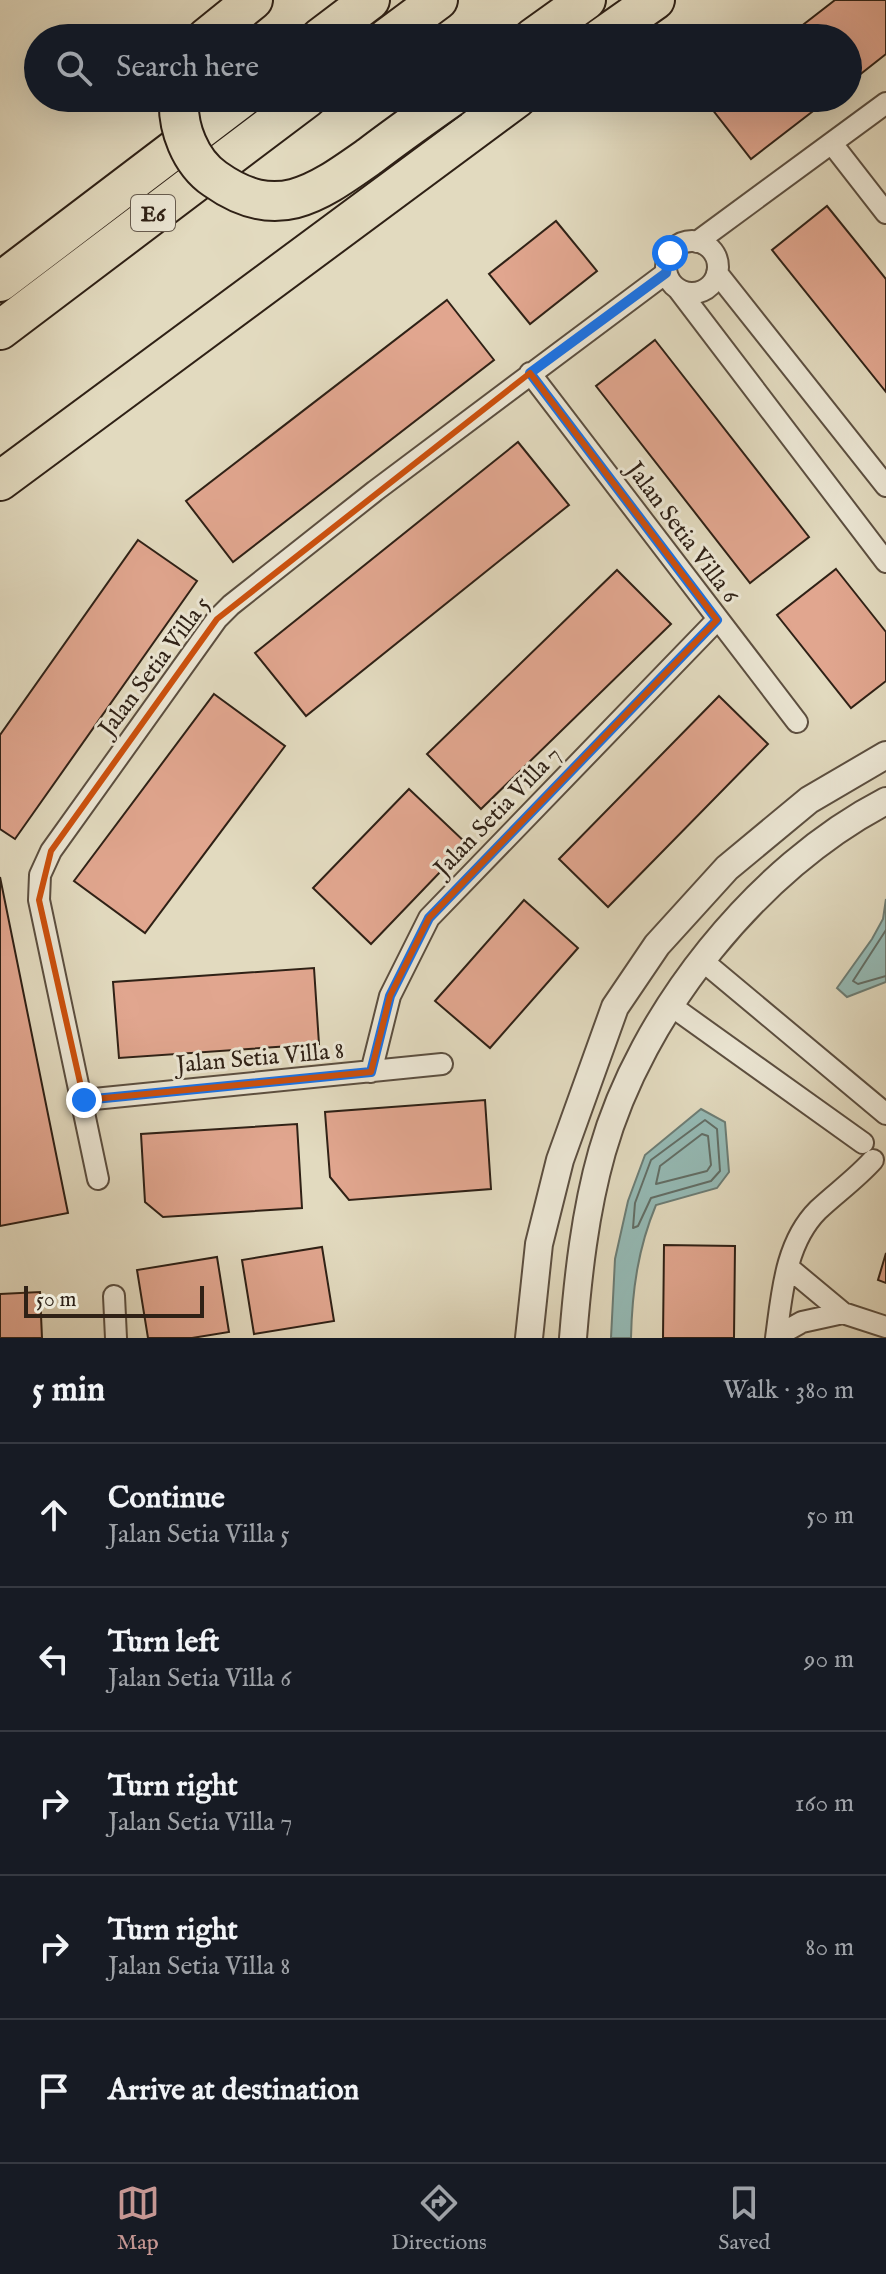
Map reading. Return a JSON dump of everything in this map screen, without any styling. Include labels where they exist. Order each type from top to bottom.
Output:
[{"type":"highway","points":[[223,24],[253,0]]},
{"type":"highway","points":[[304,24],[330,0]]},
{"type":"highway","points":[[338,24],[370,0]]},
{"type":"highway","points":[[406,24],[438,0]]},
{"type":"highway","points":[[553,24],[586,0]]},
{"type":"highway","points":[[621,24],[655,0]]},
{"type":"highway","points":[[180,112],[181,127],[191,153],[210,176],[231,191],[259,200],[287,201],[320,191],[430,112]]},
{"type":"highway","name":"E6","points":[[0,282],[224,112]]},
{"type":"highway","name":"E6","points":[[0,330],[288,112]]},
{"type":"highway","points":[[0,481],[498,112]]},
{"type":"street","points":[[886,103],[833,145],[697,242],[677,246],[670,253],[672,281],[886,562]]},
{"type":"street","points":[[833,145],[886,213]]},
{"type":"street","points":[[672,281],[689,293],[702,291],[712,284],[718,265],[711,250],[697,242]]},
{"type":"street","points":[[717,273],[886,486]]},
{"type":"street","name":"Jalan Setia Villa 5","points":[[98,1179],[84,1100],[68,1042],[39,900],[40,875],[51,851],[217,619],[375,491],[530,373],[672,281]]},
{"type":"street","name":"Jalan Setia Villa 6","points":[[530,373],[797,722]]},
{"type":"street","name":"Jalan Setia Villa 7","points":[[371,1072],[390,996],[429,918],[717,620]]},
{"type":"street","points":[[529,1338],[539,1244],[560,1160],[615,1007],[657,945],[727,868],[809,800],[886,755]]},
{"type":"street","points":[[573,1338],[583,1242],[602,1151],[633,1070],[670,1005],[758,893],[822,840],[886,801]]},
{"type":"street","points":[[704,962],[886,1114],[871,1120],[864,1129],[874,1156]]},
{"type":"street","points":[[670,1005],[874,1156]]},
{"type":"street","name":"Jalan Setia Villa 8","points":[[84,1100],[442,1064]]},
{"type":"street","points":[[776,1337],[793,1245],[807,1223],[874,1156]]},
{"type":"street","points":[[789,1268],[843,1313],[886,1327]]},
{"type":"street","points":[[114,1296],[116,1338]]},
{"type":"street","points":[[776,1337],[802,1322],[843,1313]]},
{"type":"highlighted area","points":[[530,373],[717,620],[429,918],[390,996],[371,1072],[84,1100],[39,900],[51,851],[217,619]]},
{"type":"water","points":[[886,899],[886,982],[847,997],[837,988],[872,939],[883,919]]},
{"type":"water","points":[[701,1109],[725,1122],[729,1172],[717,1188],[656,1205],[637,1270],[631,1338],[611,1338],[615,1259],[628,1201],[645,1155]]},
{"type":"building","points":[[835,0],[886,0],[886,54],[862,73],[862,24],[804,24]]},
{"type":"building","points":[[714,112],[812,112],[751,159]]},
{"type":"building","points":[[827,206],[886,279],[886,392],[772,250]]},
{"type":"building","points":[[556,221],[597,271],[530,324],[489,274]]},
{"type":"building","points":[[447,300],[494,360],[233,562],[186,501]]},
{"type":"building","points":[[655,340],[809,537],[750,583],[596,386]]},
{"type":"building","points":[[518,442],[569,505],[306,716],[255,653]]},
{"type":"building","points":[[138,540],[197,581],[15,839],[0,829],[0,735]]},
{"type":"building","points":[[836,569],[886,632],[886,681],[851,708],[777,615]]},
{"type":"building","points":[[617,570],[671,624],[481,809],[427,754]]},
{"type":"building","points":[[214,694],[285,746],[145,933],[74,881]]},
{"type":"building","points":[[719,696],[768,744],[608,907],[559,859]]},
{"type":"building","points":[[409,789],[467,844],[371,944],[313,888]]},
{"type":"building","points":[[0,877],[68,1213],[0,1226]]},
{"type":"building","points":[[524,900],[578,948],[490,1048],[435,1001]]},
{"type":"building","points":[[314,968],[319,1044],[119,1058],[113,982]]},
{"type":"building","points":[[485,1100],[491,1189],[349,1200],[330,1177],[325,1112]]},
{"type":"building","points":[[297,1124],[302,1208],[163,1217],[145,1202],[141,1134]]},
{"type":"building","points":[[664,1245],[735,1246],[734,1338],[663,1338]]},
{"type":"building","points":[[322,1247],[334,1321],[254,1334],[242,1260]]},
{"type":"building","points":[[886,1253],[886,1283],[878,1280]]},
{"type":"building","points":[[217,1257],[229,1332],[192,1338],[148,1338],[137,1270]]},
{"type":"building","points":[[40,1292],[42,1338],[0,1338],[0,1294]]},
{"type":"route","points":[[84,1100],[371,1072],[390,996],[429,918],[717,620],[530,373],[666,273],[670,253]]}]
